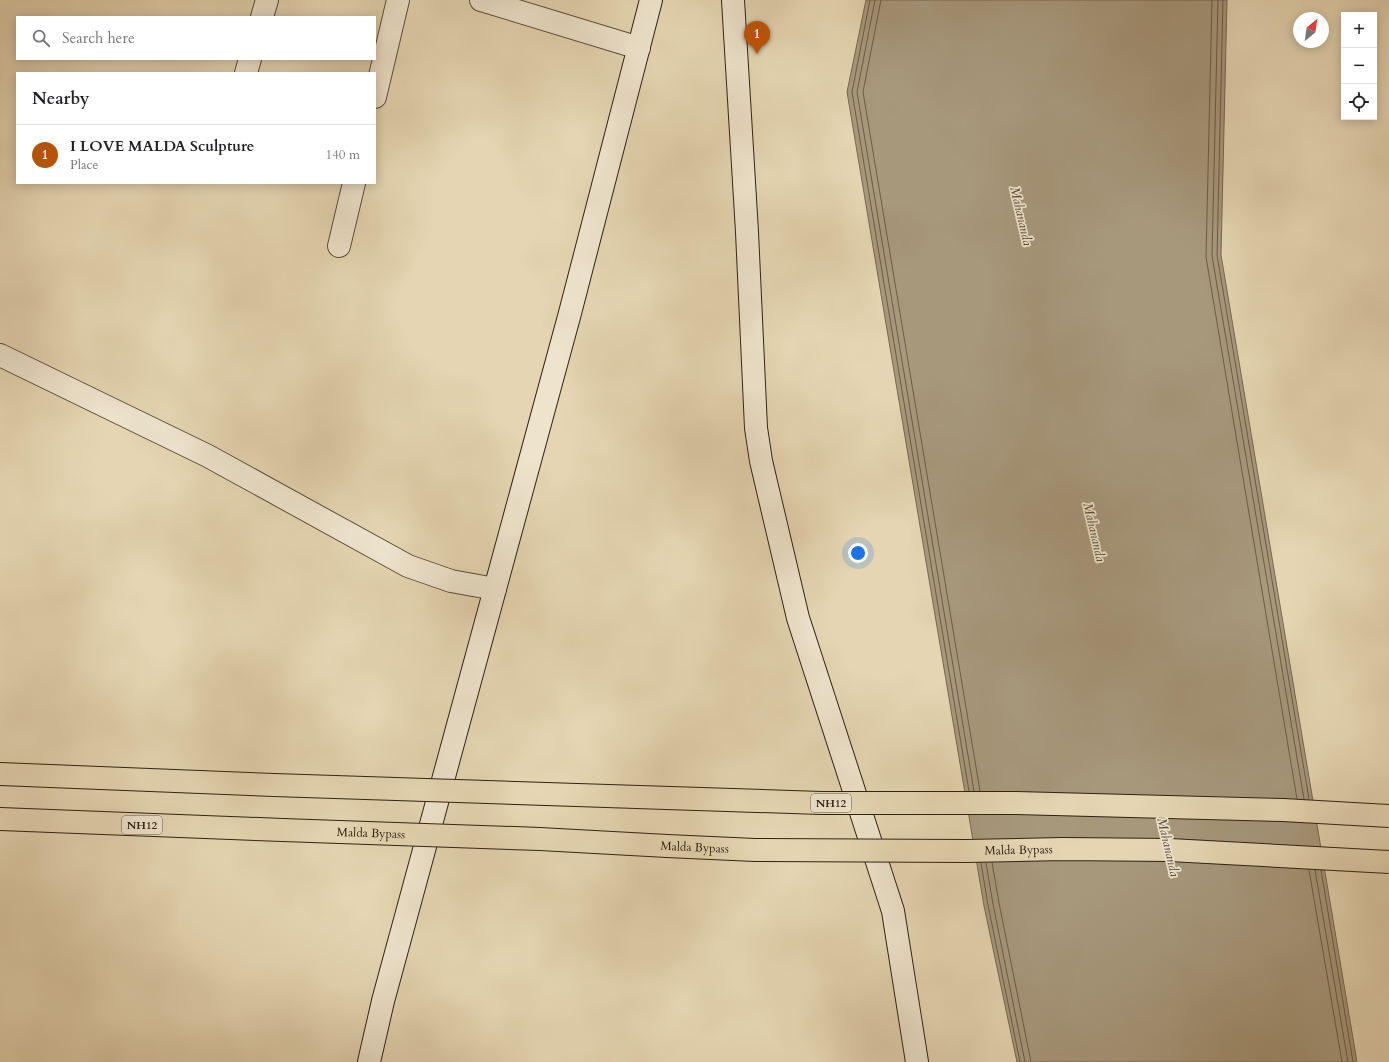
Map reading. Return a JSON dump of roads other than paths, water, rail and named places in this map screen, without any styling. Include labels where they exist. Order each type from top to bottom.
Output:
[{"type":"highway","name":"NH12","points":[[0,774],[821,804],[1014,803],[1283,810],[1389,816]]},
{"type":"highway","name":"Malda Bypass","points":[[0,819],[540,839],[755,850],[1170,850],[1389,862]]},
{"type":"street","points":[[262,16],[267,0]]},
{"type":"street","points":[[376,93],[398,0]]},
{"type":"street","points":[[481,0],[639,48]]},
{"type":"street","points":[[369,1062],[383,1001],[570,313],[651,0]]},
{"type":"street","points":[[733,0],[747,232],[756,428],[761,461],[798,618],[893,911],[917,1062]]},
{"type":"street","points":[[246,72],[250,60]]},
{"type":"street","points":[[339,246],[354,184]]},
{"type":"street","points":[[0,355],[208,456],[408,566],[451,581],[495,589]]},
{"type":"water","name":"Mahananda","points":[[866,0],[1227,0],[1221,255],[1357,1062],[1017,1062],[984,906],[847,92]]},
{"type":"place","name":"I LOVE MALDA Sculpture","points":[[757,54]]}]
